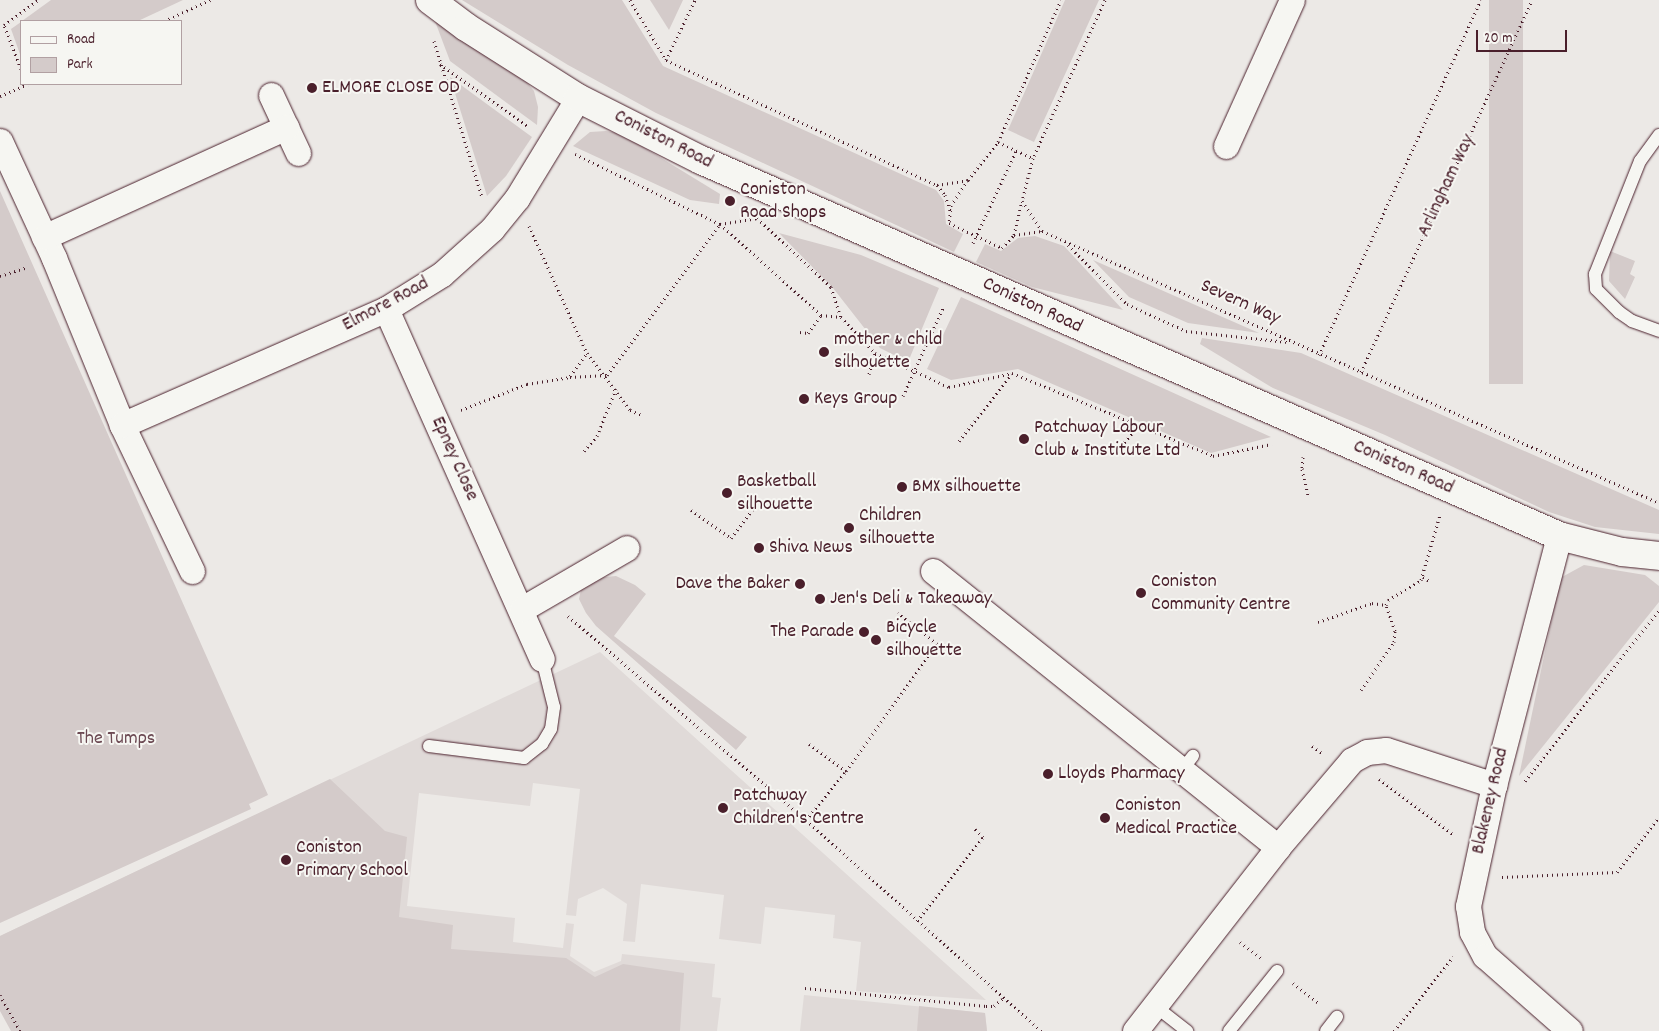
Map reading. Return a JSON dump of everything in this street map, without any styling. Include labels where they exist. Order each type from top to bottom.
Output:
[{"type":"street","name":"Coniston Road","points":[[430,0],[466,27],[578,98],[701,160],[1560,536],[1622,552],[1659,556]]},
{"type":"street","points":[[1226,146],[1292,0]]},
{"type":"street","points":[[270,95],[298,153]]},
{"type":"street","name":"Elmore Road","points":[[122,425],[386,309],[442,274],[492,229],[517,198],[578,98]]},
{"type":"street","points":[[44,237],[286,126]]},
{"type":"street","points":[[0,141],[44,237],[122,425],[192,571]]},
{"type":"street","name":"Epney Close","points":[[386,309],[522,609],[542,659]]},
{"type":"street","name":"Blakeney Road","points":[[1560,536],[1494,784],[1468,906],[1472,932],[1485,956],[1570,1031]]},
{"type":"street","points":[[522,609],[627,548]]},
{"type":"street","points":[[933,571],[1187,763],[1278,847]]},
{"type":"street","points":[[1135,1031],[1278,847],[1352,760],[1367,752],[1386,750],[1494,784]]},
{"type":"lane","points":[[1659,135],[1640,161],[1595,274],[1596,289],[1619,312],[1632,321],[1659,331]]},
{"type":"lane","points":[[429,746],[524,758],[542,744],[551,729],[554,707],[542,659]]},
{"type":"lane","points":[[1229,1031],[1277,971]]},
{"type":"lane","points":[[1155,1006],[1187,1031]]},
{"type":"lane","points":[[1326,1031],[1337,1016]]},
{"type":"path","points":[[20,66],[4,25],[38,0]]},
{"type":"path","points":[[166,20],[210,0]]},
{"type":"path","points":[[630,0],[666,60],[937,185],[945,195],[950,210],[949,223],[1002,248],[1014,235],[1033,158],[1106,0]]},
{"type":"path","points":[[666,60],[695,0]]},
{"type":"path","points":[[950,210],[968,180],[998,142],[1060,0]]},
{"type":"path","points":[[1319,354],[1481,0]]},
{"type":"path","name":"Arlingham Way","points":[[1361,372],[1532,0]]},
{"type":"path","points":[[433,37],[492,229]]},
{"type":"path","points":[[440,64],[552,143],[720,224],[821,315],[841,317]]},
{"type":"path","points":[[0,96],[25,85]]},
{"type":"path","points":[[998,142],[1033,158]]},
{"type":"path","points":[[972,242],[1016,151]]},
{"type":"path","points":[[937,185],[968,180]]},
{"type":"path","points":[[517,198],[587,353],[607,375],[630,410],[642,415]]},
{"type":"path","points":[[1014,235],[1042,231],[1022,201]]},
{"type":"path","points":[[607,375],[720,224],[756,218],[831,287],[841,317],[875,352],[949,387],[1012,374],[1213,456],[1274,443],[1309,427]]},
{"type":"path","name":"Severn Way","points":[[1042,231],[1659,503]]},
{"type":"path","points":[[1066,242],[1127,304],[1186,331],[1291,342]]},
{"type":"path","points":[[903,396],[942,308]]},
{"type":"path","points":[[800,332],[808,333],[821,315]]},
{"type":"path","points":[[870,374],[875,352]]},
{"type":"path","points":[[570,377],[587,353]]},
{"type":"path","points":[[959,441],[1012,374]]},
{"type":"path","points":[[436,420],[527,384],[570,377],[607,375]]},
{"type":"path","points":[[584,451],[597,436],[616,389]]},
{"type":"path","points":[[1118,450],[1138,426]]},
{"type":"path","points":[[1308,496],[1302,469],[1309,427]]},
{"type":"path","points":[[1361,690],[1394,642],[1395,630],[1386,605],[1388,600],[1423,577],[1447,487]]},
{"type":"path","points":[[690,510],[731,538],[752,509]]},
{"type":"path","points":[[1423,577],[1431,582]]},
{"type":"path","points":[[545,596],[806,820],[1039,1031]]},
{"type":"path","points":[[1318,622],[1372,603],[1386,605]]},
{"type":"path","points":[[1520,788],[1659,610]]},
{"type":"path","points":[[806,820],[846,770],[936,644],[898,613]]},
{"type":"path","points":[[809,744],[846,770]]},
{"type":"path","points":[[1352,760],[1479,853]]},
{"type":"path","points":[[1473,879],[1617,872],[1659,817]]},
{"type":"path","points":[[917,921],[983,837],[974,828]]},
{"type":"path","points":[[1394,1031],[1472,932]]},
{"type":"path","points":[[805,988],[986,1006],[994,1006],[1002,999]]},
{"type":"path","points":[[0,995],[20,1031]]},
{"type":"shaded area","name":"Coniston Primary School","points":[[600,652],[986,1000],[856,991],[861,942],[833,938],[835,915],[765,907],[761,944],[719,939],[724,895],[641,884],[635,942],[623,941],[627,904],[603,888],[578,899],[576,916],[566,915],[580,789],[533,783],[530,806],[419,793],[407,906],[515,918],[513,942],[563,948],[566,923],[574,924],[570,956],[594,972],[621,961],[622,954],[715,964],[712,997],[721,998],[717,1031],[46,1031],[0,936]]},
{"type":"shaded area","points":[[804,995],[985,1013],[987,1031],[800,1031]]},
{"type":"green space","points":[[51,0],[183,0],[140,20],[23,20]]},
{"type":"green space","points":[[462,0],[622,0],[663,66],[936,190],[944,201],[946,224],[963,234],[954,252],[656,113],[568,65]]},
{"type":"green space","points":[[650,0],[683,0],[669,30]]},
{"type":"green space","points":[[1065,0],[1099,0],[1034,142],[1008,130]]},
{"type":"green space","points":[[1489,0],[1523,0],[1523,384],[1489,384]]},
{"type":"green space","points":[[433,16],[524,79],[534,91],[538,107],[537,125],[450,61]]},
{"type":"green space","points":[[20,23],[20,54],[11,29]]},
{"type":"green space","points":[[450,77],[532,137],[506,176],[487,196]]},
{"type":"green space","points":[[606,131],[622,134],[720,194],[719,204],[690,200],[573,146],[590,132]]},
{"type":"green space","name":"The Tumps","points":[[0,191],[268,795],[249,804],[251,809],[0,923]]},
{"type":"green space","points":[[779,233],[861,255],[939,288],[908,362],[880,348],[833,288]]},
{"type":"green space","points":[[1035,236],[1064,246],[1123,310],[1032,287],[976,262],[985,244],[1001,251],[1018,238]]},
{"type":"green space","points":[[1610,251],[1635,261],[1630,274],[1635,277],[1625,299],[1609,281]]},
{"type":"green space","points":[[1093,260],[1259,333],[1188,323],[1129,297]]},
{"type":"green space","points":[[961,297],[1271,437],[1211,453],[1018,369],[951,380],[927,369]]},
{"type":"green space","points":[[1202,338],[1301,353],[1659,510],[1659,534],[1595,527],[1549,512],[1385,435],[1273,388],[1200,344]]},
{"type":"green space","points":[[1584,565],[1645,575],[1659,586],[1659,602],[1519,776],[1558,589],[1562,577]]},
{"type":"green space","points":[[616,576],[635,585],[646,594],[614,636],[747,737],[736,750],[596,626],[586,613],[579,599],[582,585],[596,578]]},
{"type":"green space","name":"Coniston Primary School","points":[[330,779],[385,831],[407,837],[399,917],[453,925],[451,949],[566,958],[595,977],[623,964],[684,973],[680,1031],[11,1031],[0,1011],[0,936]]},
{"type":"green space","points":[[919,1006],[985,1013],[987,1031],[917,1031]]},
{"type":"place","name":"ELMORE CLOSE OD","points":[[312,88]]},
{"type":"place","name":"Coniston Road Shops","points":[[730,201]]},
{"type":"place","name":"mother & child silhouette","points":[[824,352]]},
{"type":"place","name":"Keys Group","points":[[804,399]]},
{"type":"place","name":"Patchway Labour Club & Institute Ltd","points":[[1024,439]]},
{"type":"place","name":"BMX silhouette","points":[[902,487]]},
{"type":"place","name":"Basketball silhouette","points":[[727,493]]},
{"type":"place","name":"Children silhouette","points":[[849,528]]},
{"type":"place","name":"Shiva News","points":[[759,548]]},
{"type":"place","name":"Dave the Baker","points":[[800,584]]},
{"type":"place","name":"Coniston Community Centre","points":[[1141,593]]},
{"type":"place","name":"Jen's Deli & Takeaway","points":[[820,599]]},
{"type":"place","name":"The Parade","points":[[864,632]]},
{"type":"place","name":"Bicycle silhouette","points":[[876,640]]},
{"type":"place","name":"Lloyds Pharmacy","points":[[1048,774]]},
{"type":"place","name":"Patchway Children's Centre","points":[[723,808]]},
{"type":"place","name":"Coniston Medical Practice","points":[[1105,818]]},
{"type":"place","name":"Coniston Primary School","points":[[286,860]]}]
